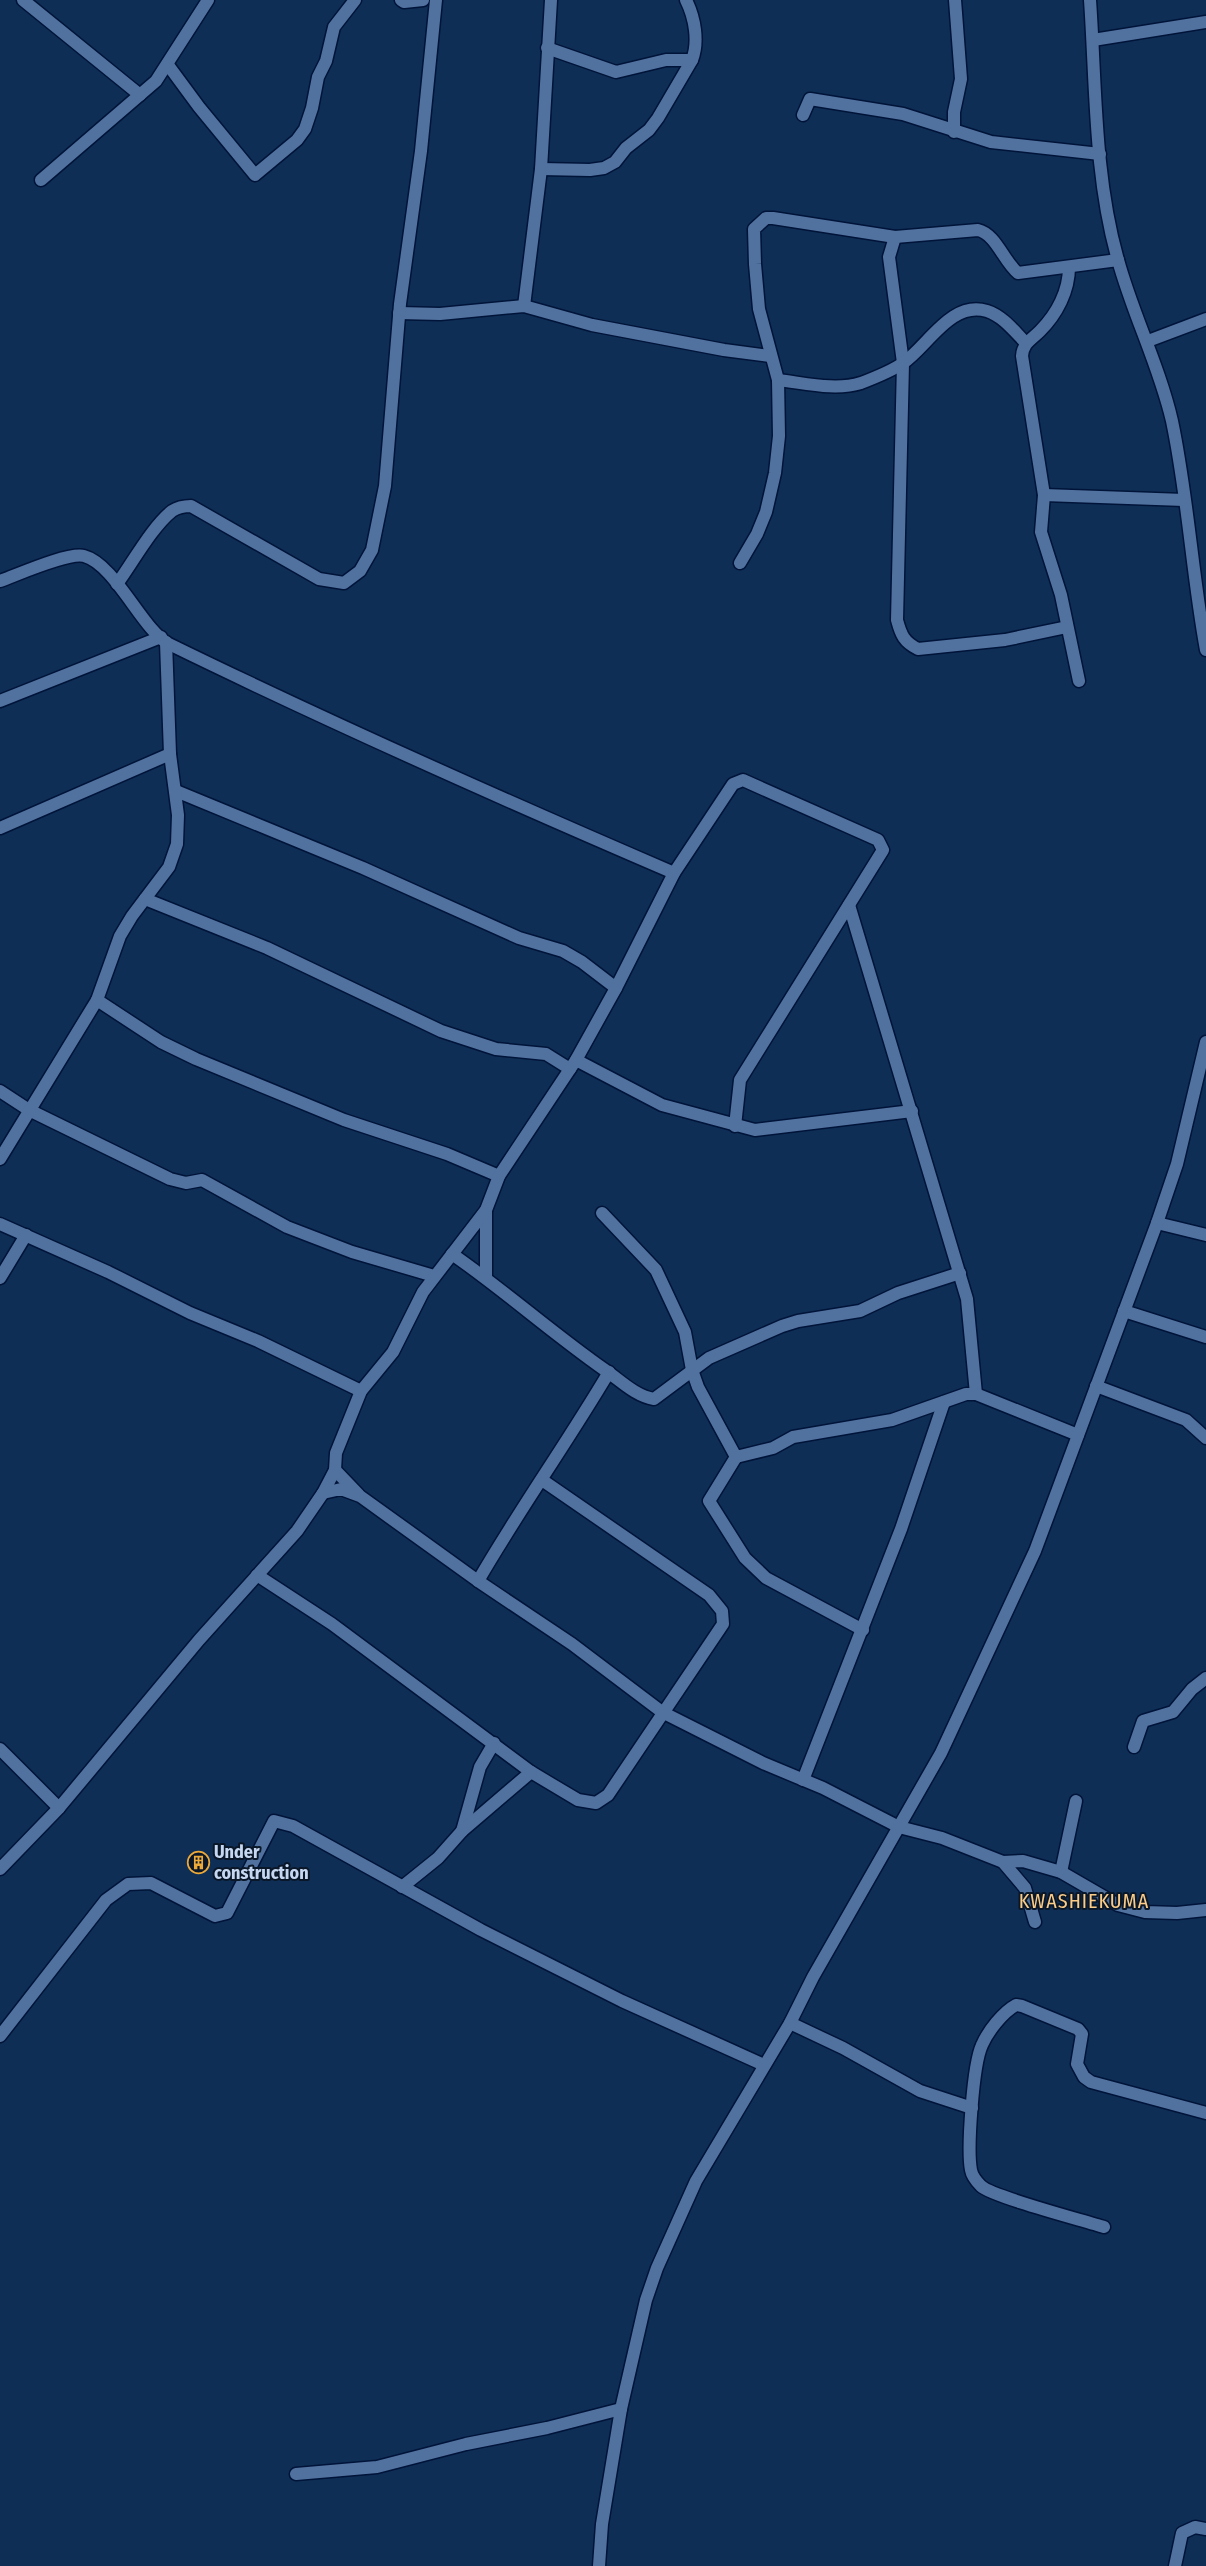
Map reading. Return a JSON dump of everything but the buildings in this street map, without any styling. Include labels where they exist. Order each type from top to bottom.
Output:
[{"type":"street","points":[[23,0],[140,95]]},
{"type":"street","points":[[41,180],[156,81],[208,0]]},
{"type":"street","points":[[168,65],[198,107],[255,175],[297,140],[305,129],[312,108],[318,77],[326,61],[334,27],[356,0]]},
{"type":"street","points":[[401,0],[404,2],[423,0]]},
{"type":"street","points":[[118,584],[153,534],[172,512],[181,506],[191,506],[319,579],[344,582],[360,571],[372,550],[384,486],[399,313],[421,151],[436,0]]},
{"type":"street","points":[[524,306],[541,169],[551,0]]},
{"type":"street","points":[[954,132],[954,112],[961,79],[955,0]]},
{"type":"street","points":[[1090,0],[1100,154],[1118,260],[1163,383],[1172,424],[1206,650]]},
{"type":"street","points":[[541,169],[590,170],[604,168],[615,162],[658,118],[697,48],[690,1]]},
{"type":"street","points":[[1093,40],[1206,22]]},
{"type":"street","points":[[547,48],[616,72],[666,60],[692,60]]},
{"type":"street","points":[[803,115],[810,99],[902,114],[954,132],[991,142],[1100,154]]},
{"type":"street","points":[[740,562],[757,534],[766,512],[775,473],[779,436],[778,380],[770,356],[759,309],[754,264],[754,230],[760,222],[766,218],[773,218],[895,237],[978,230],[988,234],[1011,268],[1018,273],[1118,260]]},
{"type":"street","points":[[895,237],[889,257],[903,363],[897,620],[906,642],[918,649],[1005,640],[1068,627]]},
{"type":"street","points":[[1069,267],[1069,282],[1064,295],[1041,330],[1026,343],[1022,356],[1044,495],[1041,532],[1061,595],[1079,681]]},
{"type":"street","points":[[399,313],[440,314],[524,306],[592,325],[724,350],[770,356]]},
{"type":"street","points":[[778,380],[836,387],[862,382],[903,363],[938,328],[958,315],[973,310],[988,311],[1001,318],[1026,343]]},
{"type":"street","points":[[1148,341],[1206,319]]},
{"type":"street","points":[[1044,495],[1184,500]]},
{"type":"street","points":[[0,581],[70,556],[85,556],[99,565],[118,584],[164,640],[428,766],[674,873]]},
{"type":"street","points":[[0,701],[164,640]]},
{"type":"street","points":[[0,1159],[97,1000],[120,936],[169,867],[177,844],[178,814],[170,754],[164,640]]},
{"type":"street","points":[[0,828],[170,754]]},
{"type":"street","points":[[0,1869],[59,1808],[199,1640],[297,1531],[323,1493],[335,1470],[336,1454],[361,1392],[393,1352],[423,1292],[486,1210],[499,1176],[573,1065],[616,988],[674,873],[733,784],[743,780],[878,840],[882,844],[883,850],[740,1080],[735,1126]]},
{"type":"street","points":[[176,791],[363,868],[520,938],[544,947],[563,951],[582,962],[616,988]]},
{"type":"street","points":[[145,899],[276,952],[441,1030],[496,1049],[546,1054],[662,1105],[735,1126],[767,1130],[912,1111]]},
{"type":"street","points":[[850,905],[960,1272],[969,1310],[976,1394]]},
{"type":"street","points":[[97,1000],[161,1042],[196,1059],[344,1120],[447,1154],[499,1176]]},
{"type":"street","points":[[599,2566],[602,2524],[621,2409],[646,2300],[657,2268],[696,2180],[790,2023],[813,1977],[941,1754],[1034,1551],[1157,1223],[1177,1164],[1206,1042]]},
{"type":"street","points":[[0,1091],[29,1110],[170,1179],[186,1183],[202,1180],[287,1227],[352,1252],[434,1276]]},
{"type":"street","points":[[486,1210],[486,1277]]},
{"type":"street","points":[[602,1212],[656,1270],[685,1332],[692,1370],[698,1388],[736,1457]]},
{"type":"street","points":[[1157,1223],[1206,1235]]},
{"type":"street","points":[[0,1224],[108,1272],[196,1316],[258,1341],[361,1392]]},
{"type":"street","points":[[0,1278],[26,1236]]},
{"type":"street","points":[[452,1254],[486,1277],[569,1344],[637,1393],[654,1399],[714,1355],[790,1323],[860,1311],[898,1293],[960,1272]]},
{"type":"street","points":[[1124,1311],[1206,1337]]},
{"type":"street","points":[[478,1581],[517,1514],[542,1480],[609,1372]]},
{"type":"street","points":[[1096,1386],[1186,1420],[1206,1438]]},
{"type":"street","points":[[863,1630],[766,1578],[745,1558],[708,1500],[736,1457],[773,1448],[793,1437],[892,1420],[966,1394],[976,1394],[1078,1435]]},
{"type":"street","points":[[803,1780],[901,1529],[944,1402]]},
{"type":"street","points":[[335,1470],[360,1496],[478,1581],[572,1644],[662,1712],[763,1763],[803,1780],[899,1827],[942,1838],[1003,1862],[1023,1861],[1061,1872],[1118,1905],[1145,1912],[1177,1913],[1206,1910]]},
{"type":"street","points":[[257,1575],[332,1624],[531,1772],[578,1800],[596,1803],[608,1795],[662,1712],[723,1624],[718,1604],[709,1595],[542,1480]]},
{"type":"street","points":[[323,1493],[341,1489],[360,1496]]},
{"type":"street","points":[[1134,1747],[1143,1721],[1173,1712],[1203,1683]]},
{"type":"street","points":[[462,1831],[480,1767],[494,1743]]},
{"type":"street","points":[[0,1749],[59,1808]]},
{"type":"street","points":[[402,1887],[438,1858],[462,1831],[531,1772]]},
{"type":"street","points":[[1061,1872],[1076,1801]]},
{"type":"street","points":[[0,2036],[106,1900],[128,1884],[151,1883],[215,1916],[226,1913],[274,1821],[294,1826],[481,1930],[622,2001],[764,2065]]},
{"type":"street","points":[[1003,1862],[1025,1888],[1035,1922]]},
{"type":"street","points":[[1104,2226],[987,2190],[971,2172],[972,2108],[982,2045],[1009,2009],[1016,2005],[1078,2030],[1082,2034],[1082,2039],[1076,2064],[1084,2078],[1091,2082],[1206,2113]]},
{"type":"street","points":[[790,2023],[843,2048],[920,2091],[972,2108]]},
{"type":"street","points":[[296,2474],[377,2467],[466,2444],[547,2428],[621,2409]]},
{"type":"street","points":[[1175,2566],[1182,2533],[1195,2527],[1206,2529]]},
{"type":"place","name":"Under construction","points":[[198,1862]]},
{"type":"district","name":"KWASHIEKUMA","points":[[1084,1901]]}]
